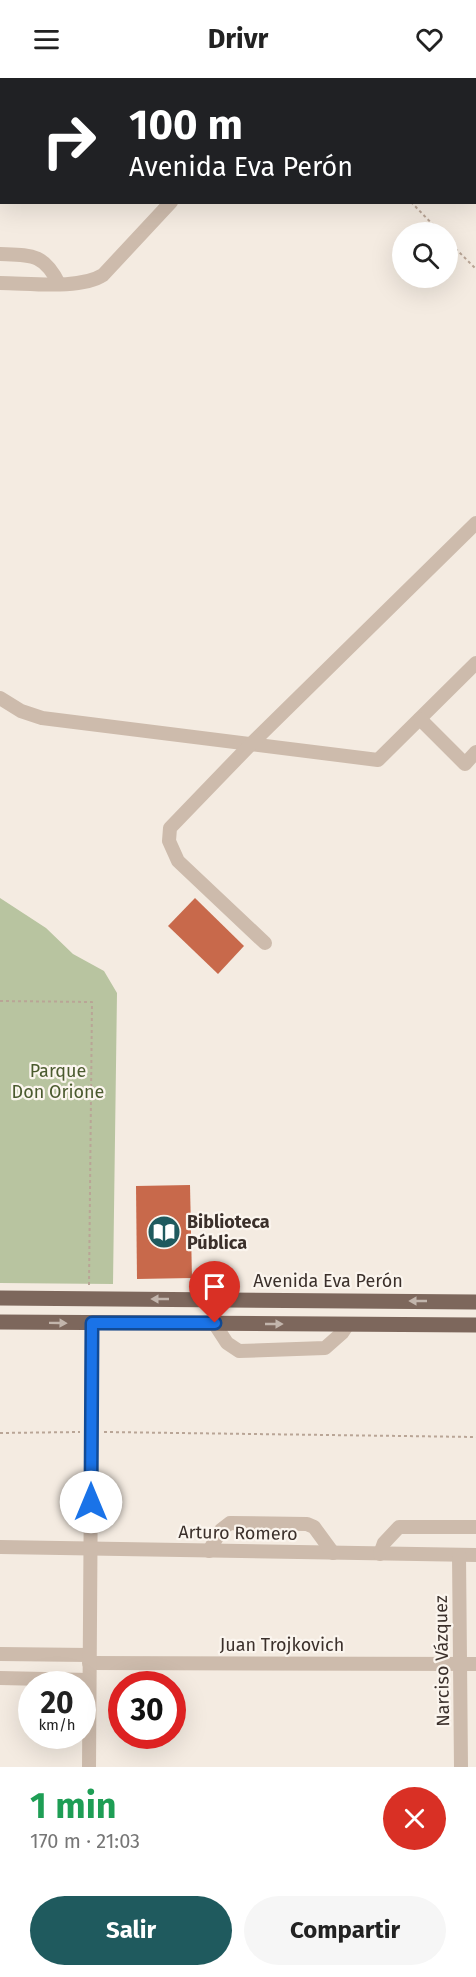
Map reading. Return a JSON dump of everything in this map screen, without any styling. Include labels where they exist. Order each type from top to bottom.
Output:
[{"type":"main road","name":"Avenida Eva Perón","points":[[1,1298],[476,1302]]},
{"type":"main road","points":[[1,1298],[1,1322],[476,1325]]},
{"type":"main road","points":[[214,1323],[215,1300]]},
{"type":"street","points":[[0,283],[80,284],[93,281],[103,275],[169,204]]},
{"type":"street","points":[[0,254],[30,255],[41,259],[59,284]]},
{"type":"street","points":[[265,943],[178,861],[172,851],[168,835],[170,828],[251,744],[476,523]]},
{"type":"street","points":[[0,698],[21,711],[42,718],[378,760],[476,663]]},
{"type":"street","points":[[420,719],[465,764],[476,752]]},
{"type":"street","points":[[89,1671],[92,1323]]},
{"type":"street","points":[[214,1323],[227,1343],[239,1351],[325,1348],[342,1333],[348,1324]]},
{"type":"street","points":[[209,1551],[220,1530],[230,1524],[307,1524],[314,1527],[333,1553]]},
{"type":"street","points":[[380,1554],[384,1543],[399,1527],[476,1527]]},
{"type":"street","name":"Arturo Romero","points":[[0,1547],[476,1555]]},
{"type":"street","name":"Narciso Vázquez","points":[[459,1555],[461,1767]]},
{"type":"street","name":"Juan Trojkovich","points":[[0,1654],[89,1659],[476,1664]]},
{"type":"street","points":[[0,1678],[18,1678]]},
{"type":"street","points":[[89,1749],[89,1767]]},
{"type":"path","points":[[413,204],[430,222]]},
{"type":"path","points":[[458,251],[476,269]]},
{"type":"path","points":[[0,1001],[92,1002],[88,1299]]},
{"type":"path","points":[[0,1433],[476,1437]]},
{"type":"green space","name":"Parque Don Orione","points":[[0,898],[46,928],[73,954],[104,971],[117,993],[113,1284],[0,1283]]},
{"type":"building","points":[[195,898],[244,946],[218,974],[168,926]]},
{"type":"building","name":"Biblioteca Pública","points":[[190,1185],[192,1278],[137,1279],[136,1186]]},
{"type":"place","name":"Biblioteca Pública","points":[[164,1232]]},
{"type":"route","points":[[91,1502],[92,1323],[215,1323]]}]
